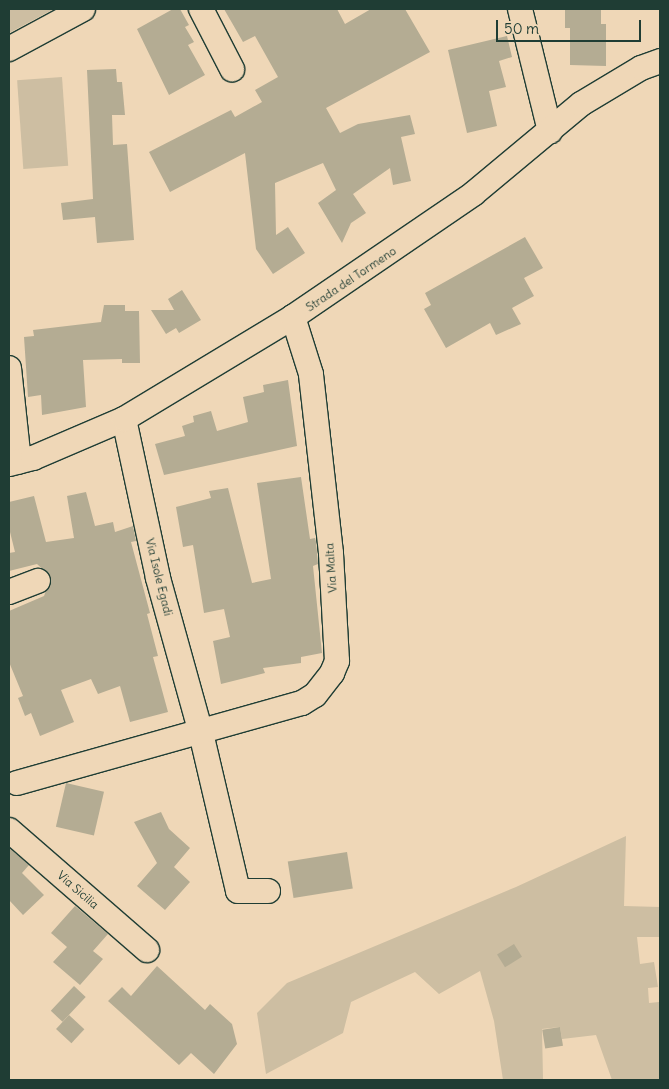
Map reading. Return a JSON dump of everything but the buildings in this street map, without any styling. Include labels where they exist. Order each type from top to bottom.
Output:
[{"type":"street","points":[[9,49],[83,9]]},
{"type":"street","points":[[201,9],[232,69]]},
{"type":"street","points":[[520,9],[550,131]]},
{"type":"street","name":"Strada del Tormeno","points":[[9,368],[14,462],[124,419],[293,317],[473,194],[609,86],[660,61]]},
{"type":"street","name":"Via Malta","points":[[11,781],[201,733],[302,703],[326,683],[337,661],[331,553],[311,374],[293,317]]},
{"type":"street","name":"Via Isole Egadi","points":[[124,419],[158,578],[201,733]]},
{"type":"street","points":[[9,592],[38,581]]},
{"type":"street","points":[[201,733],[238,891],[268,890]]},
{"type":"street","name":"Via Sicilia","points":[[9,830],[148,950]]},
{"type":"shaded area","points":[[9,9],[54,9],[9,33]]},
{"type":"shaded area","points":[[62,77],[68,166],[23,169],[17,80]]},
{"type":"shaded area","points":[[626,836],[624,906],[660,907],[660,937],[637,937],[640,964],[654,962],[658,987],[648,988],[649,1003],[659,1002],[660,1006],[660,1080],[612,1080],[596,1035],[562,1039],[560,1027],[542,1029],[543,1079],[549,1080],[503,1080],[494,1021],[480,971],[439,994],[415,972],[351,1002],[343,1033],[266,1074],[257,1013],[287,983],[516,887]]}]
